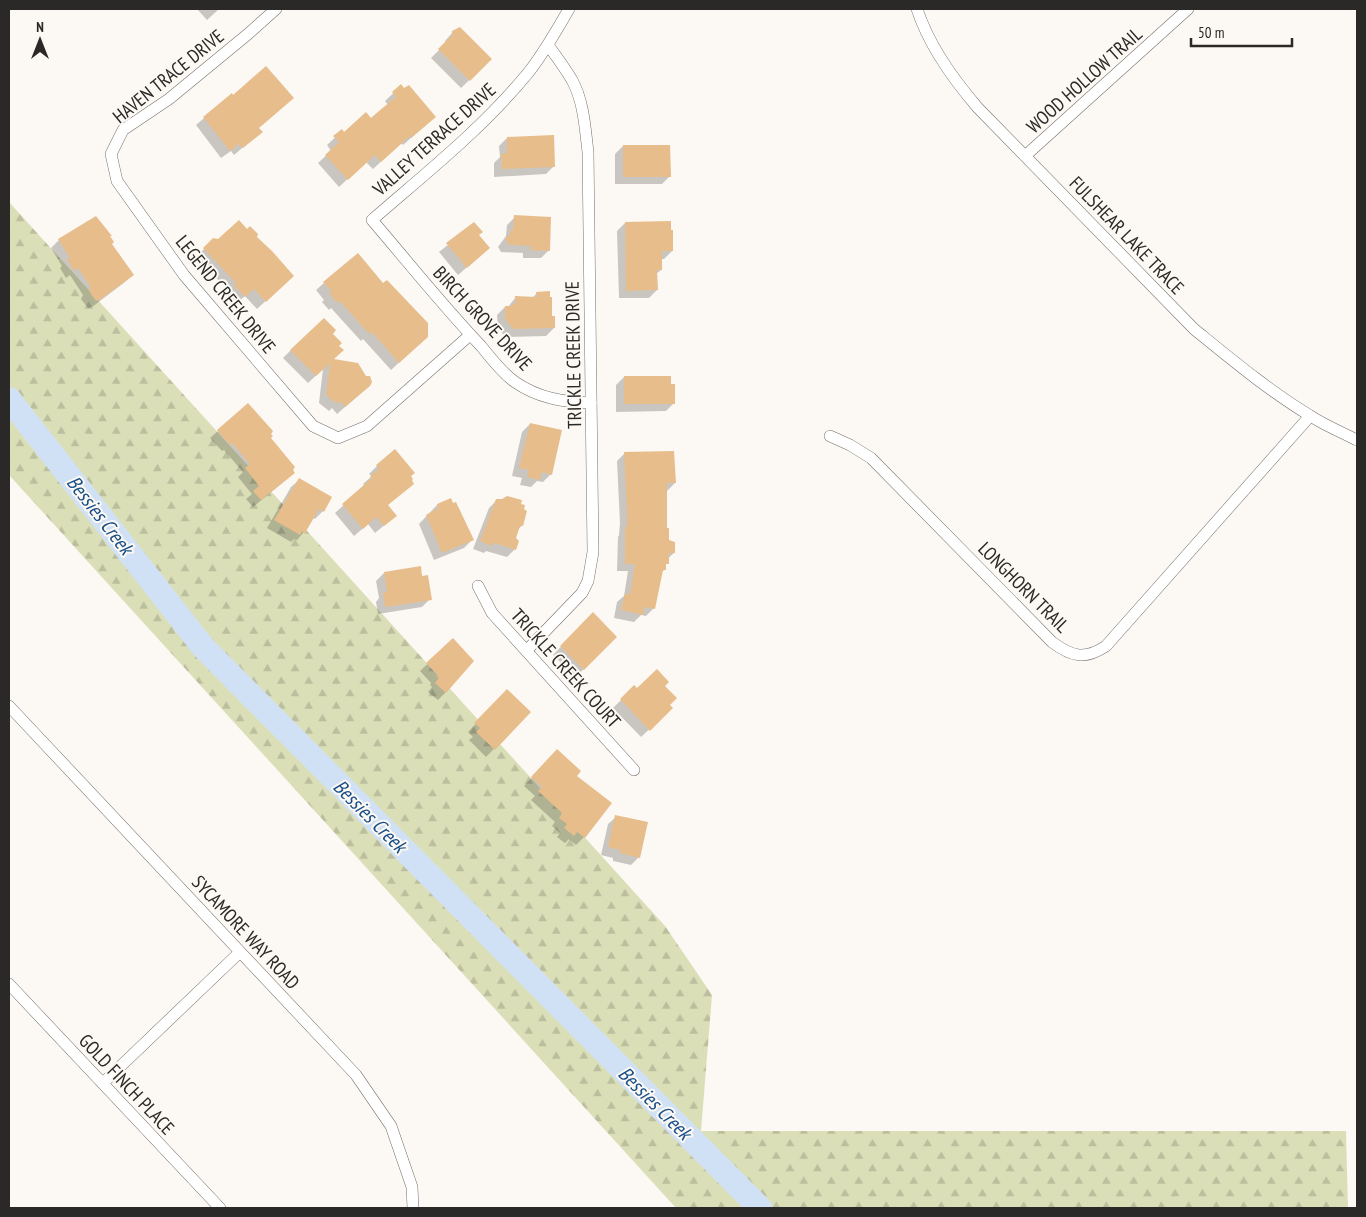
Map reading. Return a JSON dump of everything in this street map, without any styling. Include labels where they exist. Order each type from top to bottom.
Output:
[{"type":"street","name":"HAVEN TRACE DRIVE","points":[[111,154],[122,130],[169,99],[276,9]]},
{"type":"street","name":"VALLEY TERRACE DRIVE","points":[[372,220],[472,133],[503,102],[529,72],[548,45],[569,9]]},
{"type":"street","name":"FULSHEAR LAKE TRACE","points":[[917,9],[933,44],[960,88],[1194,329],[1231,359],[1310,416],[1357,440]]},
{"type":"street","name":"WOOD HOLLOW TRAIL","points":[[1025,156],[1188,9]]},
{"type":"street","name":"TRICKLE CREEK DRIVE","points":[[527,650],[582,593],[592,567],[593,552],[588,152],[582,111],[573,82],[548,45]]},
{"type":"street","name":"LEGEND CREEK DRIVE","points":[[111,154],[117,181],[184,275],[313,426],[338,438],[367,426],[470,335]]},
{"type":"street","name":"BIRCH GROVE DRIVE","points":[[372,220],[470,335],[514,381],[532,392],[550,399],[590,402]]},
{"type":"street","name":"LONGHORN TRAIL","points":[[830,436],[850,444],[872,458],[1052,642],[1065,652],[1080,656],[1094,654],[1106,646],[1310,416]]},
{"type":"street","name":"TRICKLE CREEK COURT","points":[[478,586],[492,613],[634,770]]},
{"type":"street","name":"SYCAMORE WAY ROAD","points":[[9,706],[356,1075],[391,1126],[412,1187],[413,1208]]},
{"type":"street","points":[[102,1083],[240,952]]},
{"type":"street","name":"GOLD FINCH PLACE","points":[[9,984],[220,1208]]},
{"type":"green space","points":[[9,202],[665,926],[712,995],[701,1131],[1346,1131],[1348,1208],[676,1208],[9,475]]},
{"type":"building","points":[[460,27],[492,59],[470,81],[438,49],[452,35],[452,31]]},
{"type":"building","points":[[266,66],[294,98],[259,128],[263,132],[243,148],[239,144],[230,151],[203,117],[232,93],[233,95]]},
{"type":"building","points":[[401,84],[404,88],[409,85],[436,117],[411,138],[410,136],[381,162],[375,155],[348,180],[325,155],[339,142],[333,136],[342,129],[344,132],[366,112],[371,118],[396,97],[392,92]]},
{"type":"building","points":[[554,135],[555,167],[502,169],[501,154],[507,153],[507,137]]},
{"type":"building","points":[[623,145],[670,145],[671,177],[623,177]]},
{"type":"building","points":[[514,215],[551,217],[550,251],[530,250],[531,246],[509,245],[505,238],[510,235],[510,230],[513,230]]},
{"type":"building","points":[[96,216],[112,236],[110,236],[114,242],[112,244],[134,275],[96,301],[89,291],[90,286],[78,268],[74,271],[67,259],[70,258],[58,239]]},
{"type":"building","points":[[239,220],[247,229],[250,226],[258,234],[257,237],[294,276],[266,302],[254,289],[245,297],[234,285],[236,283],[203,248],[213,238],[218,239]]},
{"type":"building","points":[[671,221],[673,251],[662,251],[662,270],[657,270],[658,290],[626,291],[625,222]]},
{"type":"building","points":[[474,222],[483,232],[479,235],[490,248],[467,268],[446,243]]},
{"type":"building","points":[[358,253],[383,283],[387,280],[428,323],[428,337],[399,363],[372,332],[369,334],[340,301],[337,303],[329,293],[332,292],[323,282]]},
{"type":"building","points":[[550,291],[550,297],[552,297],[552,316],[555,316],[555,328],[513,329],[505,319],[505,306],[515,304],[515,296],[537,297],[536,292]]},
{"type":"building","points":[[324,318],[336,330],[333,334],[342,343],[339,346],[344,350],[334,359],[358,363],[366,376],[370,376],[372,382],[370,386],[345,407],[340,401],[337,404],[326,395],[330,363],[316,376],[290,350]]},
{"type":"building","points":[[624,376],[671,376],[671,384],[675,384],[675,404],[624,404]]},
{"type":"building","points":[[248,403],[273,431],[271,438],[295,467],[293,470],[295,473],[261,500],[253,491],[259,486],[245,468],[250,464],[232,443],[230,445],[217,430]]},
{"type":"building","points":[[530,423],[562,430],[552,475],[542,472],[540,480],[527,477],[529,470],[519,468]]},
{"type":"building","points":[[395,449],[415,473],[411,476],[414,484],[388,505],[397,516],[384,526],[376,517],[363,529],[342,504],[372,478],[370,476],[379,469],[376,465]]},
{"type":"building","points":[[674,451],[676,483],[667,483],[667,528],[669,528],[669,540],[675,542],[675,553],[669,553],[669,564],[666,564],[666,570],[663,570],[655,609],[645,607],[643,615],[621,610],[625,593],[630,595],[635,564],[625,564],[627,514],[624,452]]},
{"type":"building","points":[[299,478],[332,497],[324,512],[319,509],[305,533],[302,531],[300,535],[274,520]]},
{"type":"building","points":[[507,496],[522,500],[521,504],[525,505],[524,509],[527,511],[523,526],[520,526],[516,538],[519,541],[516,550],[494,543],[492,546],[480,541],[496,499],[502,499]]},
{"type":"building","points":[[451,498],[453,503],[456,502],[474,540],[442,553],[426,515],[438,508],[437,504]]},
{"type":"building","points":[[421,566],[422,576],[428,575],[432,600],[385,607],[383,592],[387,592],[384,572]]},
{"type":"building","points":[[593,612],[617,637],[584,670],[560,646]]},
{"type":"building","points":[[453,638],[474,661],[446,693],[435,683],[439,678],[436,676],[438,675],[426,663]]},
{"type":"building","points":[[657,669],[669,682],[665,686],[677,698],[670,705],[673,708],[650,731],[620,699],[634,685],[637,688]]},
{"type":"building","points":[[507,689],[531,712],[495,750],[476,732],[480,728],[474,723]]},
{"type":"building","points":[[557,749],[581,771],[577,776],[612,803],[585,838],[577,832],[574,836],[564,828],[567,824],[559,818],[562,813],[538,791],[542,787],[531,777]]},
{"type":"building","points":[[615,815],[648,822],[640,858],[620,853],[621,850],[608,847]]},
{"type":"waterway","name":"Bessies Creek","points":[[9,399],[203,647],[760,1208]]}]
